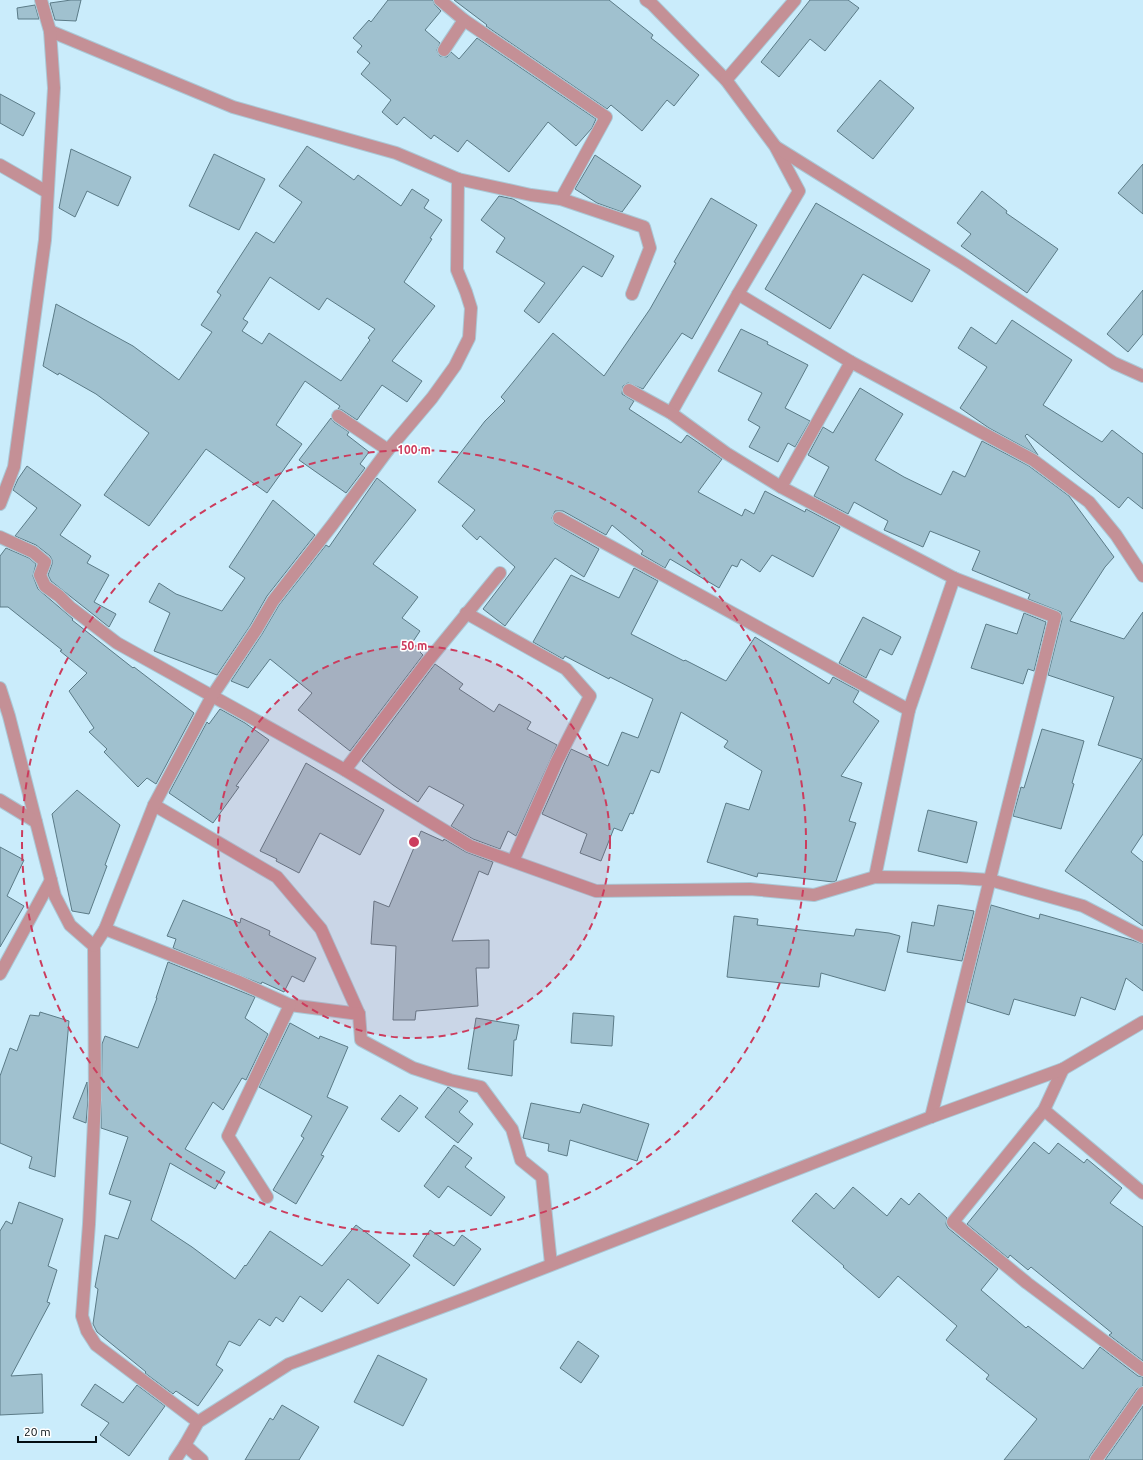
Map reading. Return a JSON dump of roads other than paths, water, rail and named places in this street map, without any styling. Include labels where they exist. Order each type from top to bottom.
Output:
[{"type":"street","points":[[0,504],[14,467],[45,240],[54,88],[50,31],[41,0]]},
{"type":"street","points":[[440,0],[464,20],[606,116],[561,199]]},
{"type":"street","points":[[726,80],[795,0]]},
{"type":"street","points":[[651,1],[726,80],[774,146],[799,191],[738,294],[671,413]]},
{"type":"street","points":[[444,50],[464,20]]},
{"type":"street","points":[[50,31],[233,107],[396,154],[458,179],[561,199],[644,227],[650,248],[632,294]]},
{"type":"street","points":[[774,146],[962,263],[1114,363],[1143,376]]},
{"type":"street","points":[[0,165],[47,192]]},
{"type":"street","points":[[198,1422],[96,1345],[86,1331],[82,1316],[95,1100],[94,946],[105,929],[154,806],[212,696],[256,630],[273,601],[334,524],[388,450],[432,398],[455,366],[469,338],[471,308],[457,270],[458,179]]},
{"type":"street","points":[[738,294],[851,362],[1033,460],[1089,502],[1116,535],[1143,576]]},
{"type":"street","points":[[782,487],[851,362]]},
{"type":"street","points":[[628,390],[671,413],[726,453],[782,487],[954,578],[1055,617],[930,1117]]},
{"type":"street","points":[[338,416],[388,450]]},
{"type":"street","points":[[559,518],[909,710]]},
{"type":"street","points":[[0,536],[33,552],[45,562],[40,575],[45,586],[116,642],[346,770],[470,846],[596,891],[750,889],[814,895],[875,877],[990,880],[1083,906],[1143,936]]},
{"type":"street","points":[[346,770],[427,662],[500,573]]},
{"type":"street","points":[[875,877],[909,710],[954,578]]},
{"type":"street","points":[[466,613],[566,669],[590,696],[556,763],[513,861]]},
{"type":"street","points":[[0,688],[9,716],[55,896],[70,925],[94,946]]},
{"type":"street","points":[[0,800],[36,822]]},
{"type":"street","points":[[154,806],[277,877],[321,929],[359,1014],[361,1040],[413,1068],[450,1080],[481,1087],[512,1129],[521,1160],[542,1178],[551,1264]]},
{"type":"street","points":[[0,974],[51,880]]},
{"type":"street","points":[[105,929],[237,981],[290,1005],[359,1014]]},
{"type":"street","points":[[267,1197],[228,1136],[290,1005]]},
{"type":"street","points":[[175,1460],[198,1422],[288,1364],[469,1296],[930,1117],[1063,1069],[1143,1022]]},
{"type":"street","points":[[1063,1069],[1044,1110],[953,1222],[1027,1283],[1143,1370]]},
{"type":"street","points":[[1044,1110],[1143,1193]]},
{"type":"street","points":[[1096,1460],[1143,1393]]},
{"type":"street","points":[[185,1445],[202,1460]]}]
